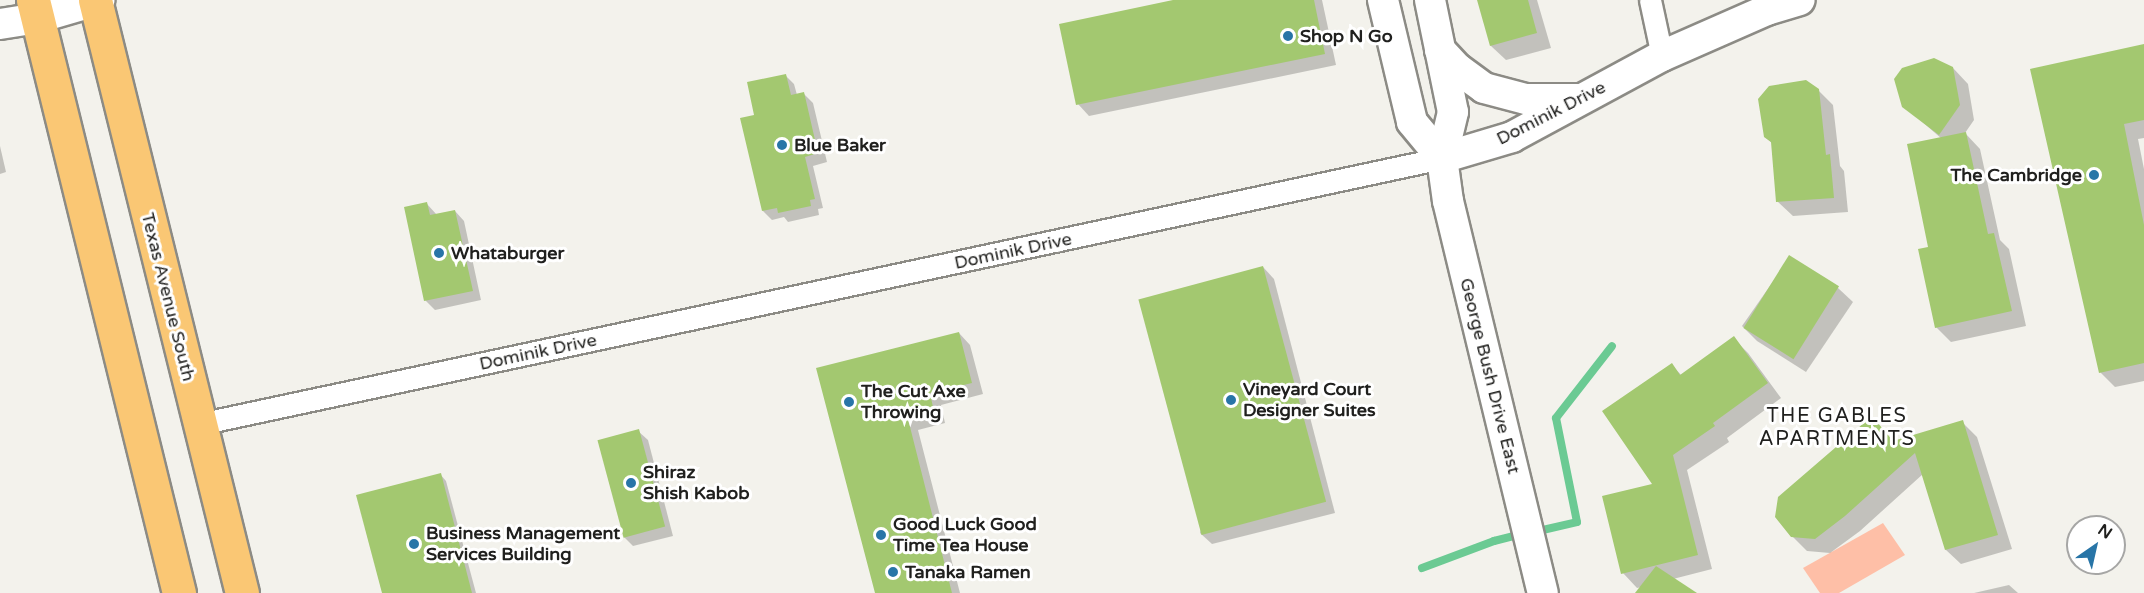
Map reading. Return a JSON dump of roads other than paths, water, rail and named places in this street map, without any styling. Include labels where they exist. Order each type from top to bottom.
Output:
[{"type":"main road","name":"Texas Avenue South","points":[[97,0],[242,593]]},
{"type":"main road","points":[[35,9],[179,593]]},
{"type":"street","points":[[0,24],[35,9],[97,0]]},
{"type":"street","points":[[1383,0],[1412,122],[1442,158]]},
{"type":"street","name":"George Bush Drive East","points":[[1430,0],[1453,112],[1442,158],[1448,201],[1540,582]]},
{"type":"street","points":[[1650,0],[1662,56]]},
{"type":"street","name":"Dominik Drive","points":[[199,424],[1442,158],[1512,137],[1662,56],[1767,10],[1800,0]]},
{"type":"street","points":[[1440,50],[1458,69],[1484,88],[1526,99],[1580,99]]},
{"type":"waterway","points":[[1534,532],[1577,522],[1556,418],[1612,346]]},
{"type":"waterway","points":[[1422,568],[1494,541],[1522,534]]},
{"type":"place","name":"Shop N Go","points":[[1288,36]]},
{"type":"place","name":"Blue Baker","points":[[782,145]]},
{"type":"place","name":"The Cambridge","points":[[2094,175]]},
{"type":"place","name":"Whataburger","points":[[439,253]]},
{"type":"place","name":"Vineyard Court Designer Suites","points":[[1231,400]]},
{"type":"place","name":"The Cut Axe Throwing","points":[[849,402]]},
{"type":"place","name":"Shiraz Shish Kabob","points":[[631,483]]},
{"type":"place","name":"Good Luck Good Time Tea House","points":[[881,535]]},
{"type":"place","name":"Business Management Services Building","points":[[414,544]]},
{"type":"place","name":"Tanaka Ramen","points":[[893,572]]},
{"type":"district","name":"THE GABLES APARTMENTS","points":[[1837,428]]}]
